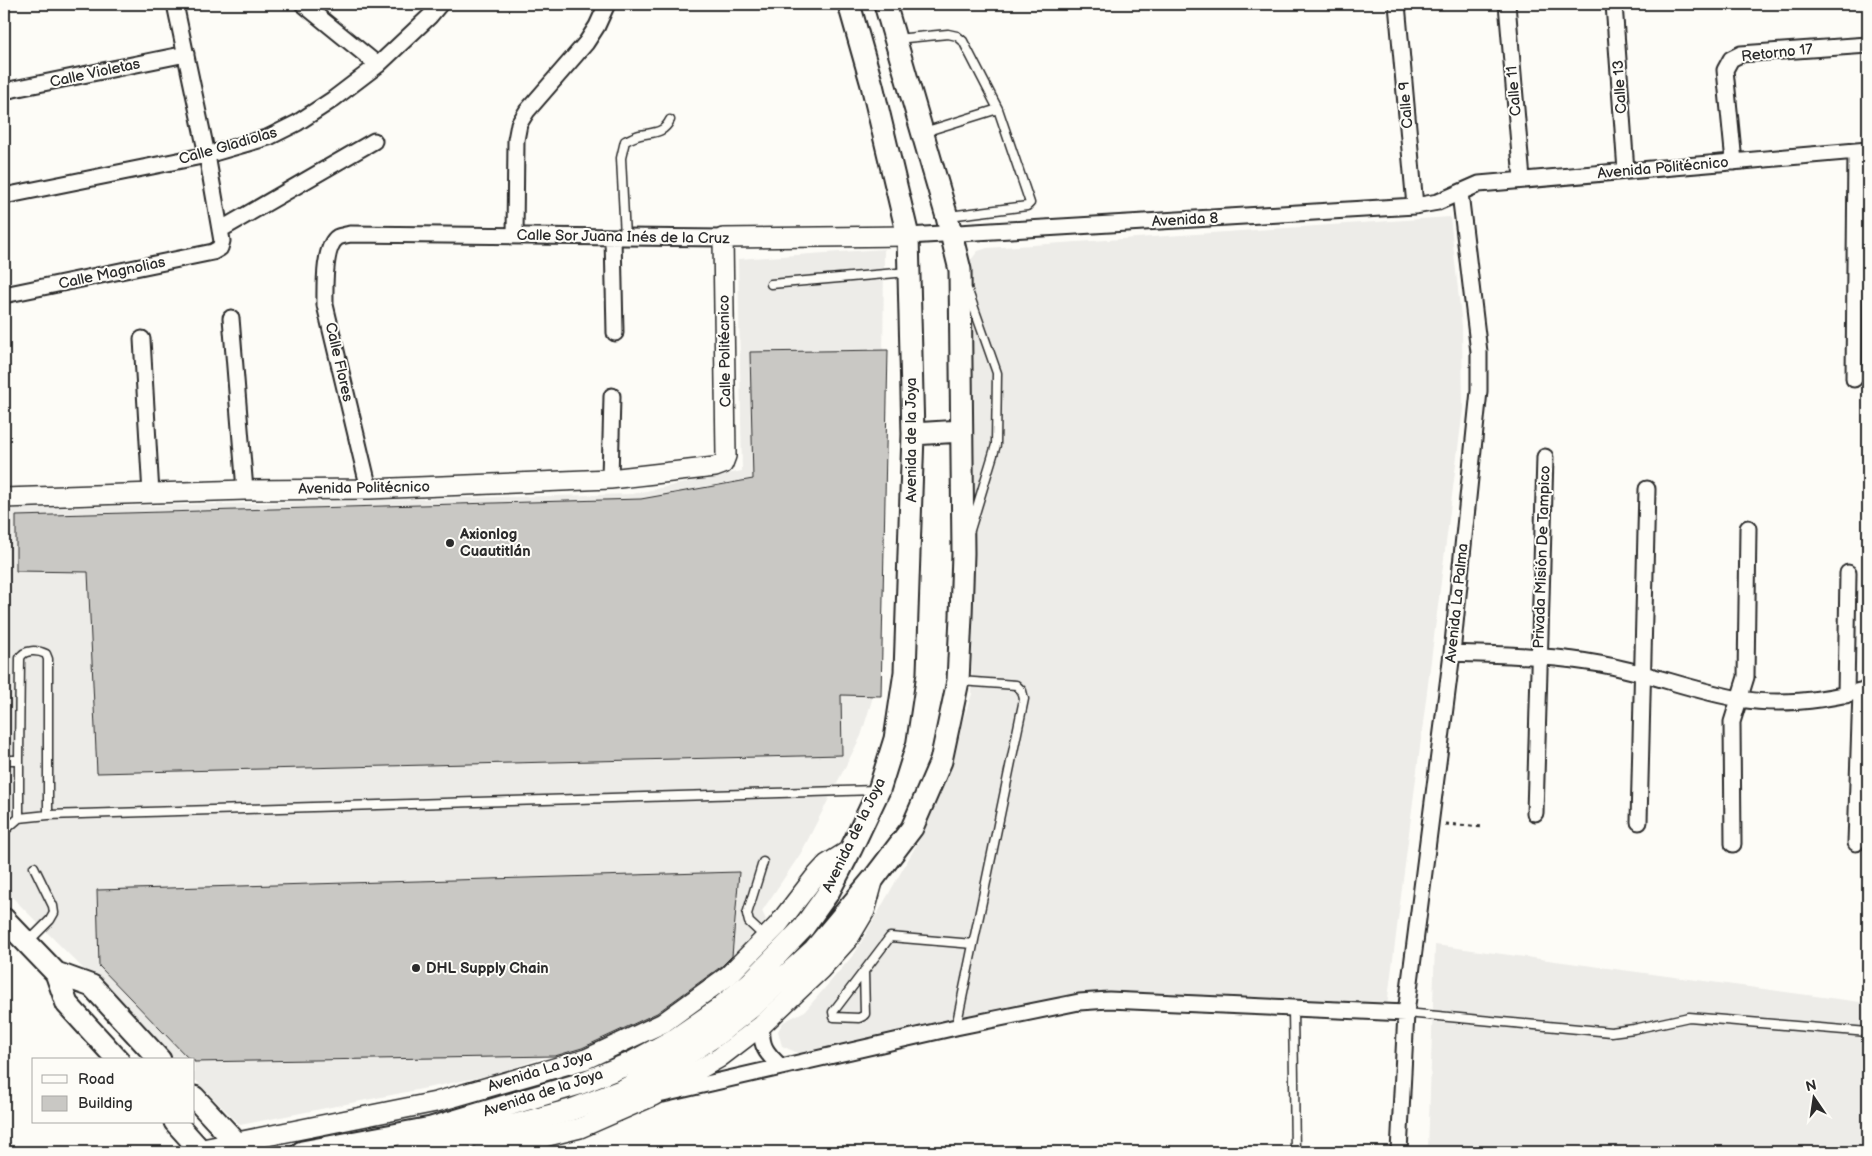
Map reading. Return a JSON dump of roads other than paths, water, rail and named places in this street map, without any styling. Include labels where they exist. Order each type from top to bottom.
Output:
[{"type":"main road","name":"Avenida de la Joya","points":[[302,1152],[431,1128],[579,1084],[631,1064],[677,1038],[716,1011],[751,982],[802,928],[828,893],[851,849],[879,790],[895,739],[904,672],[913,434],[908,236],[872,86],[849,4]]},
{"type":"main road","name":"Avenida de la Joya","points":[[407,1152],[571,1110],[622,1090],[669,1066],[715,1036],[753,1006],[814,950],[874,878],[912,828],[941,761],[958,681],[963,553],[960,270],[949,225],[885,4]]},
{"type":"main road","points":[[913,434],[961,431]]},
{"type":"main road","points":[[4,919],[56,972],[92,986],[158,1058]]},
{"type":"main road","points":[[56,972],[67,1004],[116,1058]]},
{"type":"main road","points":[[195,1098],[240,1147]]},
{"type":"main road","points":[[176,1124],[197,1152]]},
{"type":"street","points":[[175,4],[207,155],[220,230],[374,141]]},
{"type":"street","name":"Calle Gladiolas","points":[[4,196],[207,155],[269,137],[297,123],[332,100],[378,65],[430,16],[440,4]]},
{"type":"street","points":[[515,236],[516,140],[519,124],[586,43],[597,26],[607,4]]},
{"type":"street","name":"Calle 9","points":[[1397,4],[1415,206]]},
{"type":"street","name":"Calle 11","points":[[1507,4],[1522,179]]},
{"type":"street","name":"Calle 13","points":[[1614,4],[1626,171]]},
{"type":"street","points":[[307,5],[378,65]]},
{"type":"street","name":"Retorno 17","points":[[1734,162],[1724,70],[1731,59],[1741,54],[1868,45]]},
{"type":"street","name":"Calle Violetas","points":[[4,91],[186,54]]},
{"type":"street","points":[[1854,379],[1862,150]]},
{"type":"street","name":"Avenida Politécnico","points":[[1460,193],[1479,184],[1522,179],[1862,150]]},
{"type":"street","name":"Avenida 8","points":[[908,236],[949,225],[986,222],[1415,206],[1438,202],[1460,193]]},
{"type":"street","name":"Avenida La Palma","points":[[1399,1152],[1406,1013],[1432,823],[1452,654],[1479,391],[1479,352],[1460,193]]},
{"type":"street","name":"Calle Magnolias","points":[[4,295],[212,252],[220,248],[222,241],[220,230]]},
{"type":"street","name":"Calle Sor Juana Inés de la Cruz","points":[[338,237],[350,234],[723,238],[908,236]]},
{"type":"street","name":"Calle Flores","points":[[338,237],[330,247],[325,281],[325,306],[369,489]]},
{"type":"street","points":[[615,333],[619,237]]},
{"type":"street","name":"Calle Politécnico","points":[[723,238],[726,456],[723,464]]},
{"type":"street","points":[[231,318],[245,490]]},
{"type":"street","points":[[142,339],[151,494]]},
{"type":"street","points":[[610,480],[612,396]]},
{"type":"street","name":"Privada Misión De Tampico","points":[[1535,813],[1545,457]]},
{"type":"street","name":"Avenida Politécnico","points":[[4,498],[245,490],[369,489],[610,480],[715,467],[723,464]]},
{"type":"street","points":[[1639,822],[1647,489]]},
{"type":"street","points":[[1733,844],[1732,722],[1746,677],[1748,528]]},
{"type":"street","points":[[1846,695],[1848,573]]},
{"type":"street","points":[[1452,654],[1540,657],[1600,664],[1740,699],[1773,702],[1803,701],[1846,695],[1865,690],[1856,843]]},
{"type":"street","name":"Avenida La Joya","points":[[197,1152],[240,1147],[436,1102],[586,1059],[663,1022],[729,975],[766,938],[827,864],[851,849]]},
{"type":"street","points":[[484,1152],[580,1128],[654,1096],[719,1058],[762,1025],[820,970],[849,938],[865,911],[874,878]]},
{"type":"street","points":[[654,1096],[1080,1002],[1109,1000],[1406,1013]]},
{"type":"street","points":[[762,1025],[761,1039],[765,1050],[781,1067]]},
{"type":"lane","points":[[895,39],[948,34],[957,36],[963,42],[998,109],[1030,203],[1027,206],[986,222]]},
{"type":"lane","points":[[922,133],[998,109]]},
{"type":"lane","points":[[619,237],[621,158],[625,141],[638,135],[659,133],[667,126],[670,120]]},
{"type":"lane","points":[[960,270],[997,373],[996,444],[963,553]]},
{"type":"lane","points":[[771,284],[909,272]]},
{"type":"lane","points":[[19,818],[20,658],[26,652],[43,652],[48,659],[48,815]]},
{"type":"lane","points":[[956,1028],[1024,699],[1022,691],[1016,685],[958,681]]},
{"type":"lane","points":[[4,760],[19,760]]},
{"type":"lane","points":[[4,832],[19,818],[48,815],[879,790]]},
{"type":"lane","points":[[763,862],[747,914],[749,922],[766,938]]},
{"type":"lane","points":[[27,943],[50,920],[54,913],[53,906],[34,867]]},
{"type":"lane","points":[[864,971],[865,1014],[859,1018],[834,1017],[833,1012],[864,971],[890,937],[973,944]]},
{"type":"lane","points":[[1293,1009],[1295,1152]]},
{"type":"lane","points":[[1406,1013],[1611,1032],[1689,1017],[1868,1032]]},
{"type":"place","name":"Axionlog Cuautitlán","points":[[450,543]]},
{"type":"place","name":"DHL Supply Chain","points":[[416,968]]}]
